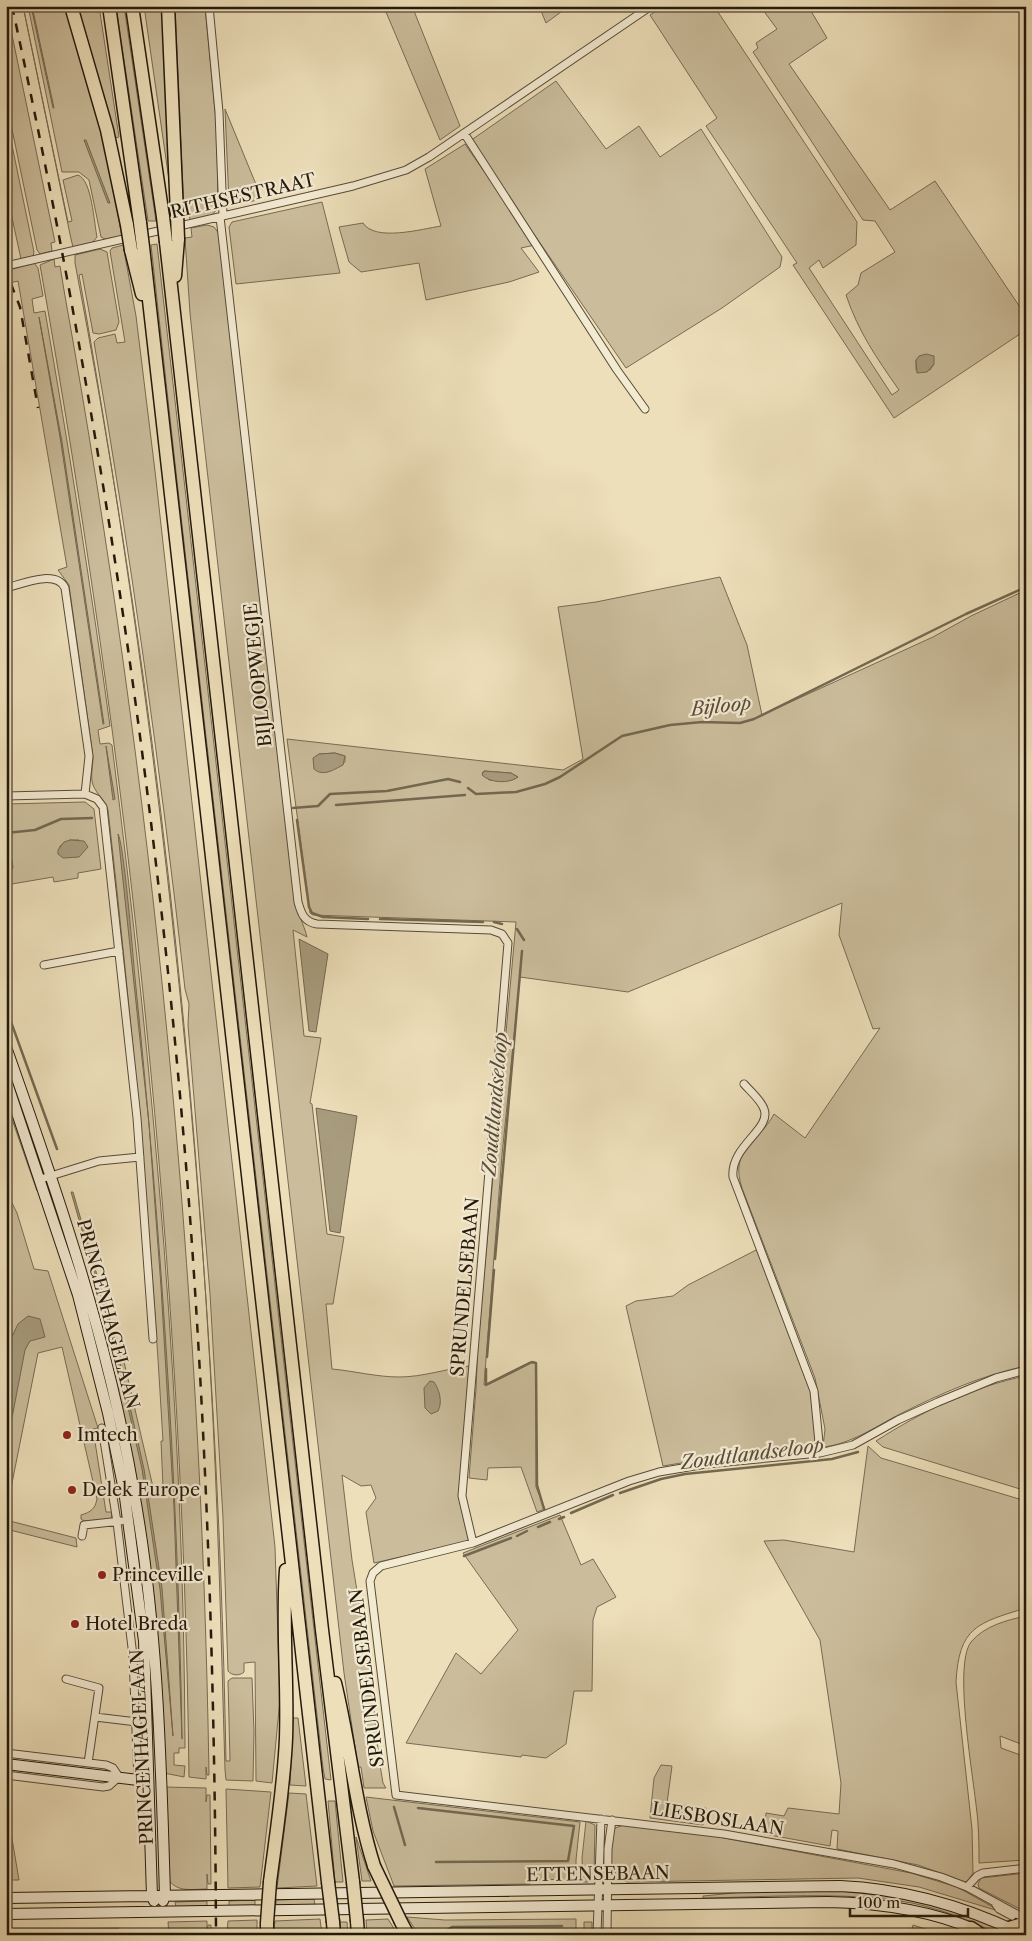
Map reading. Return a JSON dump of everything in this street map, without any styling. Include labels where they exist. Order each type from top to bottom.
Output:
[{"type":"highway","points":[[71,6],[134,224]]},
{"type":"highway","points":[[108,6],[137,249],[155,352],[334,1928]]},
{"type":"highway","points":[[132,6],[162,217],[172,241]]},
{"type":"highway","points":[[168,6],[177,214],[172,241],[172,301],[322,1630],[345,1768],[358,1804],[374,1866],[408,1935]]},
{"type":"highway","points":[[267,1929],[270,1882],[283,1771],[287,1682],[283,1612],[289,1540]]},
{"type":"highway","points":[[345,1768],[343,1806],[358,1935]]},
{"type":"highway","points":[[1009,1928],[1025,1925]]},
{"type":"main road","name":"PRINCENHAGELAAN","points":[[6,1047],[52,1176],[102,1345],[120,1420],[133,1518],[144,1642],[152,1896]]},
{"type":"main road","name":"PRINCENHAGELAAN","points":[[6,1080],[41,1179],[91,1339],[133,1518],[153,1626],[158,1699],[165,1896]]},
{"type":"main road","points":[[6,1764],[138,1780]]},
{"type":"main road","name":"ETTENSEBAAN","points":[[6,1898],[817,1886],[886,1890],[944,1902],[1009,1928]]},
{"type":"main road","points":[[152,1896],[159,1911]]},
{"type":"main road","points":[[159,1911],[165,1896]]},
{"type":"main road","name":"ETTENSEBAAN","points":[[6,1914],[602,1904],[857,1903],[919,1912],[986,1935]]},
{"type":"street","points":[[209,6],[219,112],[222,217]]},
{"type":"street","name":"RITHSESTRAAT","points":[[6,265],[222,217],[382,178],[406,170],[464,133],[651,6]]},
{"type":"street","points":[[464,133],[617,370],[645,409]]},
{"type":"street","name":"BIJLOOPWEGJE","points":[[222,217],[297,896],[301,914],[308,922],[317,924],[491,930],[502,934],[508,943]]},
{"type":"street","points":[[6,588],[53,578],[62,582],[65,588],[89,756],[86,794]]},
{"type":"street","points":[[6,796],[86,794],[97,799],[104,810],[140,1157],[153,1339]]},
{"type":"street","name":"SPRUNDELSEBAAN","points":[[473,1544],[462,1496],[508,943]]},
{"type":"street","points":[[44,965],[120,951]]},
{"type":"street","points":[[744,1084],[762,1105],[765,1114],[760,1128],[735,1158],[733,1177],[814,1391],[820,1453]]},
{"type":"street","points":[[41,1179],[99,1161],[140,1157]]},
{"type":"street","name":"SPRUNDELSEBAAN","points":[[396,1795],[370,1581],[373,1573],[381,1566],[473,1544],[629,1481],[659,1472],[706,1464],[820,1453],[852,1446],[898,1420],[938,1402],[996,1378],[1026,1370]]},
{"type":"street","name":"PRINCENHAGELAAN","points":[[102,1428],[117,1522],[133,1656],[138,1780]]},
{"type":"street","points":[[82,1536],[84,1525],[117,1522],[133,1518]]},
{"type":"street","points":[[66,1679],[99,1688],[88,1763]]},
{"type":"street","points":[[95,1717],[137,1722]]},
{"type":"street","points":[[6,1753],[109,1766],[119,1777],[107,1787],[103,1787],[6,1775]]},
{"type":"street","name":"LIESBOSLAAN","points":[[396,1795],[724,1834],[894,1864],[942,1877],[967,1888],[995,1903],[999,1909],[1025,1925]]},
{"type":"street","points":[[597,1935],[603,1890],[602,1819]]},
{"type":"street","points":[[603,1890],[612,1820]]},
{"type":"street","points":[[967,1888],[977,1876],[983,1873],[1026,1868]]},
{"type":"street","points":[[602,1904],[606,1935]]},
{"type":"shaded area","points":[[6,6],[55,242],[51,243],[52,251],[40,254],[37,250],[6,100]]},
{"type":"shaded area","points":[[23,6],[68,222],[72,221],[63,180],[78,175],[86,185],[92,203],[97,237],[92,243],[73,247]]},
{"type":"shaded area","points":[[28,6],[66,6],[97,109],[122,236],[105,239],[101,237],[89,180],[79,172],[62,172]]},
{"type":"shaded area","points":[[32,6],[54,108],[53,108]]},
{"type":"shaded area","points":[[77,6],[99,6],[119,137],[115,138]]},
{"type":"shaded area","points":[[116,6],[124,6],[156,221],[148,221]]},
{"type":"shaded area","points":[[144,6],[166,6],[173,208]]},
{"type":"shaded area","points":[[175,6],[205,6],[217,131],[218,208],[212,215],[190,220],[189,212],[184,212]]},
{"type":"shaded area","points":[[400,6],[412,6],[460,126],[440,140],[386,12]]},
{"type":"shaded area","points":[[539,6],[569,6],[546,23]]},
{"type":"shaded area","points":[[664,6],[714,6],[857,222],[856,245],[823,268],[819,260],[809,268],[892,395],[899,390],[862,333],[846,295],[858,285],[861,273],[895,252],[875,221],[863,220],[753,52],[758,48],[756,43],[777,29],[760,6],[808,6],[827,38],[789,64],[890,210],[935,181],[1026,316],[1026,330],[894,418],[793,265],[797,263],[706,126],[717,118],[650,15]],"holes":[[[916,360],[934,364],[930,370],[916,370]]]},
{"type":"shaded area","points":[[556,81],[606,149],[639,126],[660,157],[701,129],[782,257],[780,267],[722,308],[626,368],[470,141]]},
{"type":"shaded area","points":[[225,109],[262,199],[235,205],[229,202]]},
{"type":"shaded area","points":[[6,116],[34,252],[33,256],[21,259],[6,190]]},
{"type":"shaded area","points":[[84,140],[86,140],[110,203],[108,203]]},
{"type":"shaded area","points":[[465,144],[535,245],[521,248],[539,272],[509,282],[426,300],[419,263],[361,272],[349,262],[339,227],[363,223],[369,229],[378,232],[399,233],[441,226],[425,169]]},
{"type":"shaded area","points":[[322,202],[340,273],[236,284],[229,227],[232,222]]},
{"type":"shaded area","points":[[207,225],[214,227],[220,235],[295,899],[307,937],[293,930],[304,1036],[321,1038],[310,1103],[312,1104],[327,1234],[344,1237],[333,1304],[326,1304],[332,1369],[399,1377],[417,1376],[469,1366],[459,1498],[469,1541],[374,1563],[366,1512],[376,1498],[371,1485],[361,1486],[342,1475],[352,1560],[370,1671],[379,1759],[383,1783],[386,1788],[364,1788],[361,1767],[358,1767],[344,1673],[190,313],[185,238],[192,237],[191,228]]},
{"type":"shaded area","points":[[157,244],[331,1780],[325,1779],[323,1768],[174,454],[151,245]]},
{"type":"shaded area","points":[[123,245],[136,316],[155,471],[275,1547],[280,1699],[272,1783],[256,1781],[255,1662],[244,1663],[244,1672],[240,1674],[234,1675],[228,1671],[223,1518],[210,1294],[188,1025],[189,1004],[185,989],[144,665],[94,342],[98,338],[115,334],[117,343],[125,342],[110,251],[112,248]]},
{"type":"shaded area","points":[[100,249],[107,252],[119,322],[116,330],[99,334],[93,333],[82,274],[79,275],[105,427],[100,400],[75,255]]},
{"type":"shaded area","points":[[54,259],[55,267],[60,266],[96,480],[124,664],[167,1032],[196,1402],[204,1588],[209,1775],[207,1775],[206,1767],[206,1779],[189,1777],[185,1587],[176,1397],[163,1207],[146,1018],[125,829],[72,453],[40,265]]},
{"type":"shaded area","points":[[34,263],[38,268],[43,296],[32,299],[34,313],[45,311],[95,622],[110,726],[98,730],[100,744],[109,743],[112,745],[141,995],[164,1245],[173,1371],[183,1622],[185,1748],[179,1748],[179,1753],[174,1753],[174,1765],[185,1766],[184,1777],[164,1773],[155,1626],[104,1345],[117,1338],[153,1487],[159,1491],[163,1487],[161,1441],[163,1441],[153,1283],[133,1046],[108,810],[92,782],[93,757],[69,585],[58,570],[67,567],[18,281],[6,284],[6,271]]},
{"type":"shaded area","points":[[39,317],[62,442],[104,724],[61,443]]},
{"type":"shaded area","points":[[926,354],[934,356],[934,364],[927,372],[917,373],[916,360],[919,356]]},
{"type":"shaded area","points":[[114,482],[143,675],[161,813],[177,951],[198,1190],[182,1015],[162,829],[138,644]]},
{"type":"shaded area","points":[[720,577],[747,645],[762,715],[933,637],[971,616],[1026,590],[1026,1366],[993,1374],[946,1392],[853,1439],[823,1447],[825,1429],[815,1378],[742,1188],[739,1164],[742,1155],[774,1114],[805,1138],[880,1028],[873,1029],[839,935],[842,903],[628,992],[520,977],[502,1155],[484,1385],[530,1362],[536,1364],[536,1487],[545,1509],[537,1512],[521,1467],[488,1468],[487,1480],[469,1478],[478,1342],[516,922],[313,915],[310,913],[287,739],[563,770],[583,759],[558,607],[596,602]],"holes":[[[335,753],[345,756],[345,762],[327,772],[319,754]],[[484,771],[511,773],[518,777],[512,780],[489,780],[482,773]]]},
{"type":"shaded area","points":[[106,746],[115,799],[113,800]]},
{"type":"shaded area","points":[[335,753],[345,756],[343,765],[324,773],[314,769],[313,758],[319,754]]},
{"type":"shaded area","points":[[484,771],[511,773],[518,777],[505,782],[495,781],[485,778],[482,775]]},
{"type":"shaded area","points":[[85,802],[94,809],[101,869],[78,873],[78,878],[54,882],[53,877],[6,885],[6,875],[11,873],[6,856],[6,804]],"holes":[[[70,840],[79,840],[58,854],[60,846]]]},
{"type":"shaded area","points":[[118,834],[128,901],[148,1116]]},
{"type":"shaded area","points":[[70,840],[84,841],[88,847],[79,857],[63,858],[58,854],[58,850],[64,842]]},
{"type":"shaded area","points":[[6,856],[12,860],[13,867],[11,873],[6,875]]},
{"type":"shaded area","points":[[299,939],[328,954],[316,1032],[309,1031]]},
{"type":"shaded area","points":[[6,1089],[40,1193],[37,1191],[6,1102]]},
{"type":"shaded area","points":[[316,1108],[357,1116],[340,1233],[330,1231]]},
{"type":"shaded area","points":[[150,1134],[167,1358],[177,1549],[182,1739],[174,1508]]},
{"type":"shaded area","points":[[6,1191],[17,1213],[34,1269],[48,1271],[98,1428],[93,1429],[106,1512],[112,1512],[111,1519],[84,1521],[81,1519],[81,1515],[94,1508],[97,1499],[62,1347],[38,1353],[6,1513]]},
{"type":"shaded area","points":[[71,1192],[73,1192],[112,1327],[144,1469],[162,1588],[173,1736],[160,1589],[142,1469],[110,1328]]},
{"type":"shaded area","points":[[758,1249],[815,1402],[817,1439],[815,1447],[735,1454],[663,1466],[626,1306],[636,1301],[673,1296],[688,1285]]},
{"type":"shaded area","points":[[28,1316],[40,1319],[45,1337],[30,1341],[25,1350],[6,1449],[6,1349],[18,1324]]},
{"type":"shaded area","points":[[208,1335],[212,1387],[221,1574],[226,1761],[230,1761],[228,1681],[232,1678],[252,1678],[253,1781],[226,1780],[213,1417]]},
{"type":"shaded area","points":[[1026,1376],[1026,1481],[1020,1489],[883,1447],[876,1441],[948,1401],[987,1386]]},
{"type":"shaded area","points":[[430,1381],[436,1385],[440,1400],[438,1411],[431,1414],[425,1408],[424,1388]]},
{"type":"shaded area","points":[[868,1446],[881,1458],[1026,1501],[1026,1608],[995,1618],[974,1630],[961,1649],[958,1664],[956,1682],[972,1829],[973,1873],[968,1881],[965,1882],[918,1865],[837,1849],[838,1831],[832,1830],[830,1846],[764,1834],[766,1813],[784,1816],[788,1808],[839,1814],[841,1783],[820,1640],[764,1541],[784,1540],[854,1552]]},
{"type":"shaded area","points":[[560,1515],[581,1565],[593,1559],[616,1597],[597,1607],[593,1620],[592,1691],[574,1691],[566,1744],[546,1758],[522,1755],[521,1757],[406,1743],[456,1653],[481,1674],[518,1630],[463,1553]]},
{"type":"shaded area","points":[[6,1520],[76,1538],[77,1547],[6,1529]]},
{"type":"shaded area","points":[[1026,1616],[1026,1746],[1000,1736],[1001,1748],[1026,1757],[1026,1860],[979,1863],[978,1824],[964,1701],[966,1656],[971,1642],[982,1632],[1004,1622]]},
{"type":"shaded area","points":[[293,1718],[298,1718],[306,1786],[290,1785]]},
{"type":"shaded area","points":[[661,1765],[672,1766],[667,1803],[706,1808],[703,1825],[650,1818],[654,1778]]},
{"type":"shaded area","points":[[164,1787],[206,1788],[206,1802],[207,1795],[210,1795],[211,1884],[208,1884],[207,1874],[207,1889],[190,1890],[180,1888],[168,1879]]},
{"type":"shaded area","points":[[226,1789],[271,1792],[260,1887],[228,1888]]},
{"type":"shaded area","points":[[289,1793],[306,1794],[317,1886],[277,1888]]},
{"type":"shaded area","points":[[366,1797],[580,1822],[576,1879],[530,1880],[530,1884],[394,1886],[373,1831]]},
{"type":"shaded area","points":[[328,1801],[335,1801],[343,1882],[335,1882]]},
{"type":"shaded area","points":[[586,1821],[595,1825],[594,1876],[588,1882],[583,1882],[582,1858]]},
{"type":"shaded area","points":[[624,1825],[714,1836],[911,1873],[957,1887],[1002,1912],[919,1887],[858,1878],[627,1882],[616,1873],[610,1858],[612,1835],[615,1828]]},
{"type":"shaded area","points":[[10,1827],[19,1880],[6,1880],[6,1828]]},
{"type":"shaded area","points":[[356,1837],[371,1881],[362,1881]]},
{"type":"shaded area","points":[[1026,1873],[1026,1908],[1022,1910],[979,1888],[978,1884],[981,1878]]},
{"type":"shaded area","points":[[839,1891],[887,1896],[928,1904],[969,1917],[1013,1935],[994,1932],[933,1908],[886,1899],[834,1896],[703,1898],[703,1896],[743,1892]]},
{"type":"shaded area","points":[[314,1899],[315,1905],[276,1907],[276,1900]]},
{"type":"shaded area","points":[[255,1900],[255,1907],[229,1908],[229,1901]]},
{"type":"shaded area","points":[[207,1901],[207,1908],[176,1907],[175,1902]]},
{"type":"shaded area","points":[[407,1917],[445,1920],[576,1919],[576,1935],[561,1935],[561,1932],[419,1935]]},
{"type":"shaded area","points":[[320,1919],[322,1935],[273,1935],[275,1921]]},
{"type":"shaded area","points":[[388,1919],[398,1935],[367,1935],[366,1920]]},
{"type":"shaded area","points":[[257,1920],[257,1935],[227,1935],[228,1921]]},
{"type":"shaded area","points":[[207,1921],[207,1934],[208,1925],[211,1925],[211,1935],[169,1935],[168,1922]]},
{"type":"shaded area","points":[[340,1922],[347,1922],[348,1935],[341,1935]]},
{"type":"shaded area","points":[[584,1922],[592,1922],[592,1935],[584,1935]]},
{"type":"shaded area","points":[[913,1925],[944,1935],[911,1932]]},
{"type":"waterway","name":"Bijloop","points":[[468,788],[476,794],[516,792],[545,784],[560,777],[622,736],[670,725],[702,722],[740,723],[754,719],[966,614],[1026,587]]},
{"type":"waterway","name":"Bijloop","points":[[293,808],[318,806],[330,794],[387,791],[448,779],[460,782]]},
{"type":"waterway","points":[[336,805],[465,795]]},
{"type":"waterway","name":"Bijloop","points":[[6,833],[35,830],[61,819],[92,818]]},
{"type":"waterway","name":"Zoudtlandseloop","points":[[297,820],[309,907],[312,913],[323,917],[368,919]]},
{"type":"waterway","name":"Zoudtlandseloop","points":[[380,919],[483,922]]},
{"type":"waterway","name":"Zoudtlandseloop","points":[[494,922],[502,924]]},
{"type":"waterway","name":"Zoudtlandseloop","points":[[517,929],[524,940]]},
{"type":"waterway","name":"Zoudtlandseloop","points":[[495,1259],[522,951]]},
{"type":"waterway","points":[[6,1008],[57,1149]]},
{"type":"waterway","name":"Zoudtlandseloop","points":[[487,1357],[494,1270]]},
{"type":"waterway","name":"Zoudtlandseloop","points":[[486,1369],[486,1385],[532,1362],[536,1363],[537,1485],[544,1509]]},
{"type":"waterway","name":"Zoudtlandseloop","points":[[620,1493],[661,1479],[685,1474],[832,1459],[858,1452]]},
{"type":"waterway","name":"Zoudtlandseloop","points":[[571,1513],[613,1495]]},
{"type":"waterway","name":"Zoudtlandseloop","points":[[559,1519],[564,1517]]},
{"type":"waterway","points":[[538,1527],[550,1522]]},
{"type":"waterway","points":[[517,1536],[527,1531]]},
{"type":"waterway","points":[[464,1556],[511,1538]]},
{"type":"waterway","points":[[394,1807],[405,1845]]},
{"type":"waterway","points":[[418,1808],[574,1826],[568,1861],[436,1862]]},
{"type":"waterway","points":[[448,1935],[447,1930],[452,1927],[562,1926]]},
{"type":"waterway","points":[[6,1930],[118,1929]]},
{"type":"waterway","points":[[912,1931],[926,1935]]},
{"type":"railway","points":[[12,6],[72,303],[98,452],[142,752],[176,1052],[189,1203],[201,1386],[212,1660],[216,1935]]},
{"type":"railway","points":[[11,284],[20,307],[38,408]]},
{"type":"place","name":"Imtech","points":[[67,1435]]},
{"type":"place","name":"Delek Europe","points":[[72,1490]]},
{"type":"place","name":"Princeville","points":[[102,1575]]},
{"type":"place","name":"Hotel Breda","points":[[75,1624]]}]
